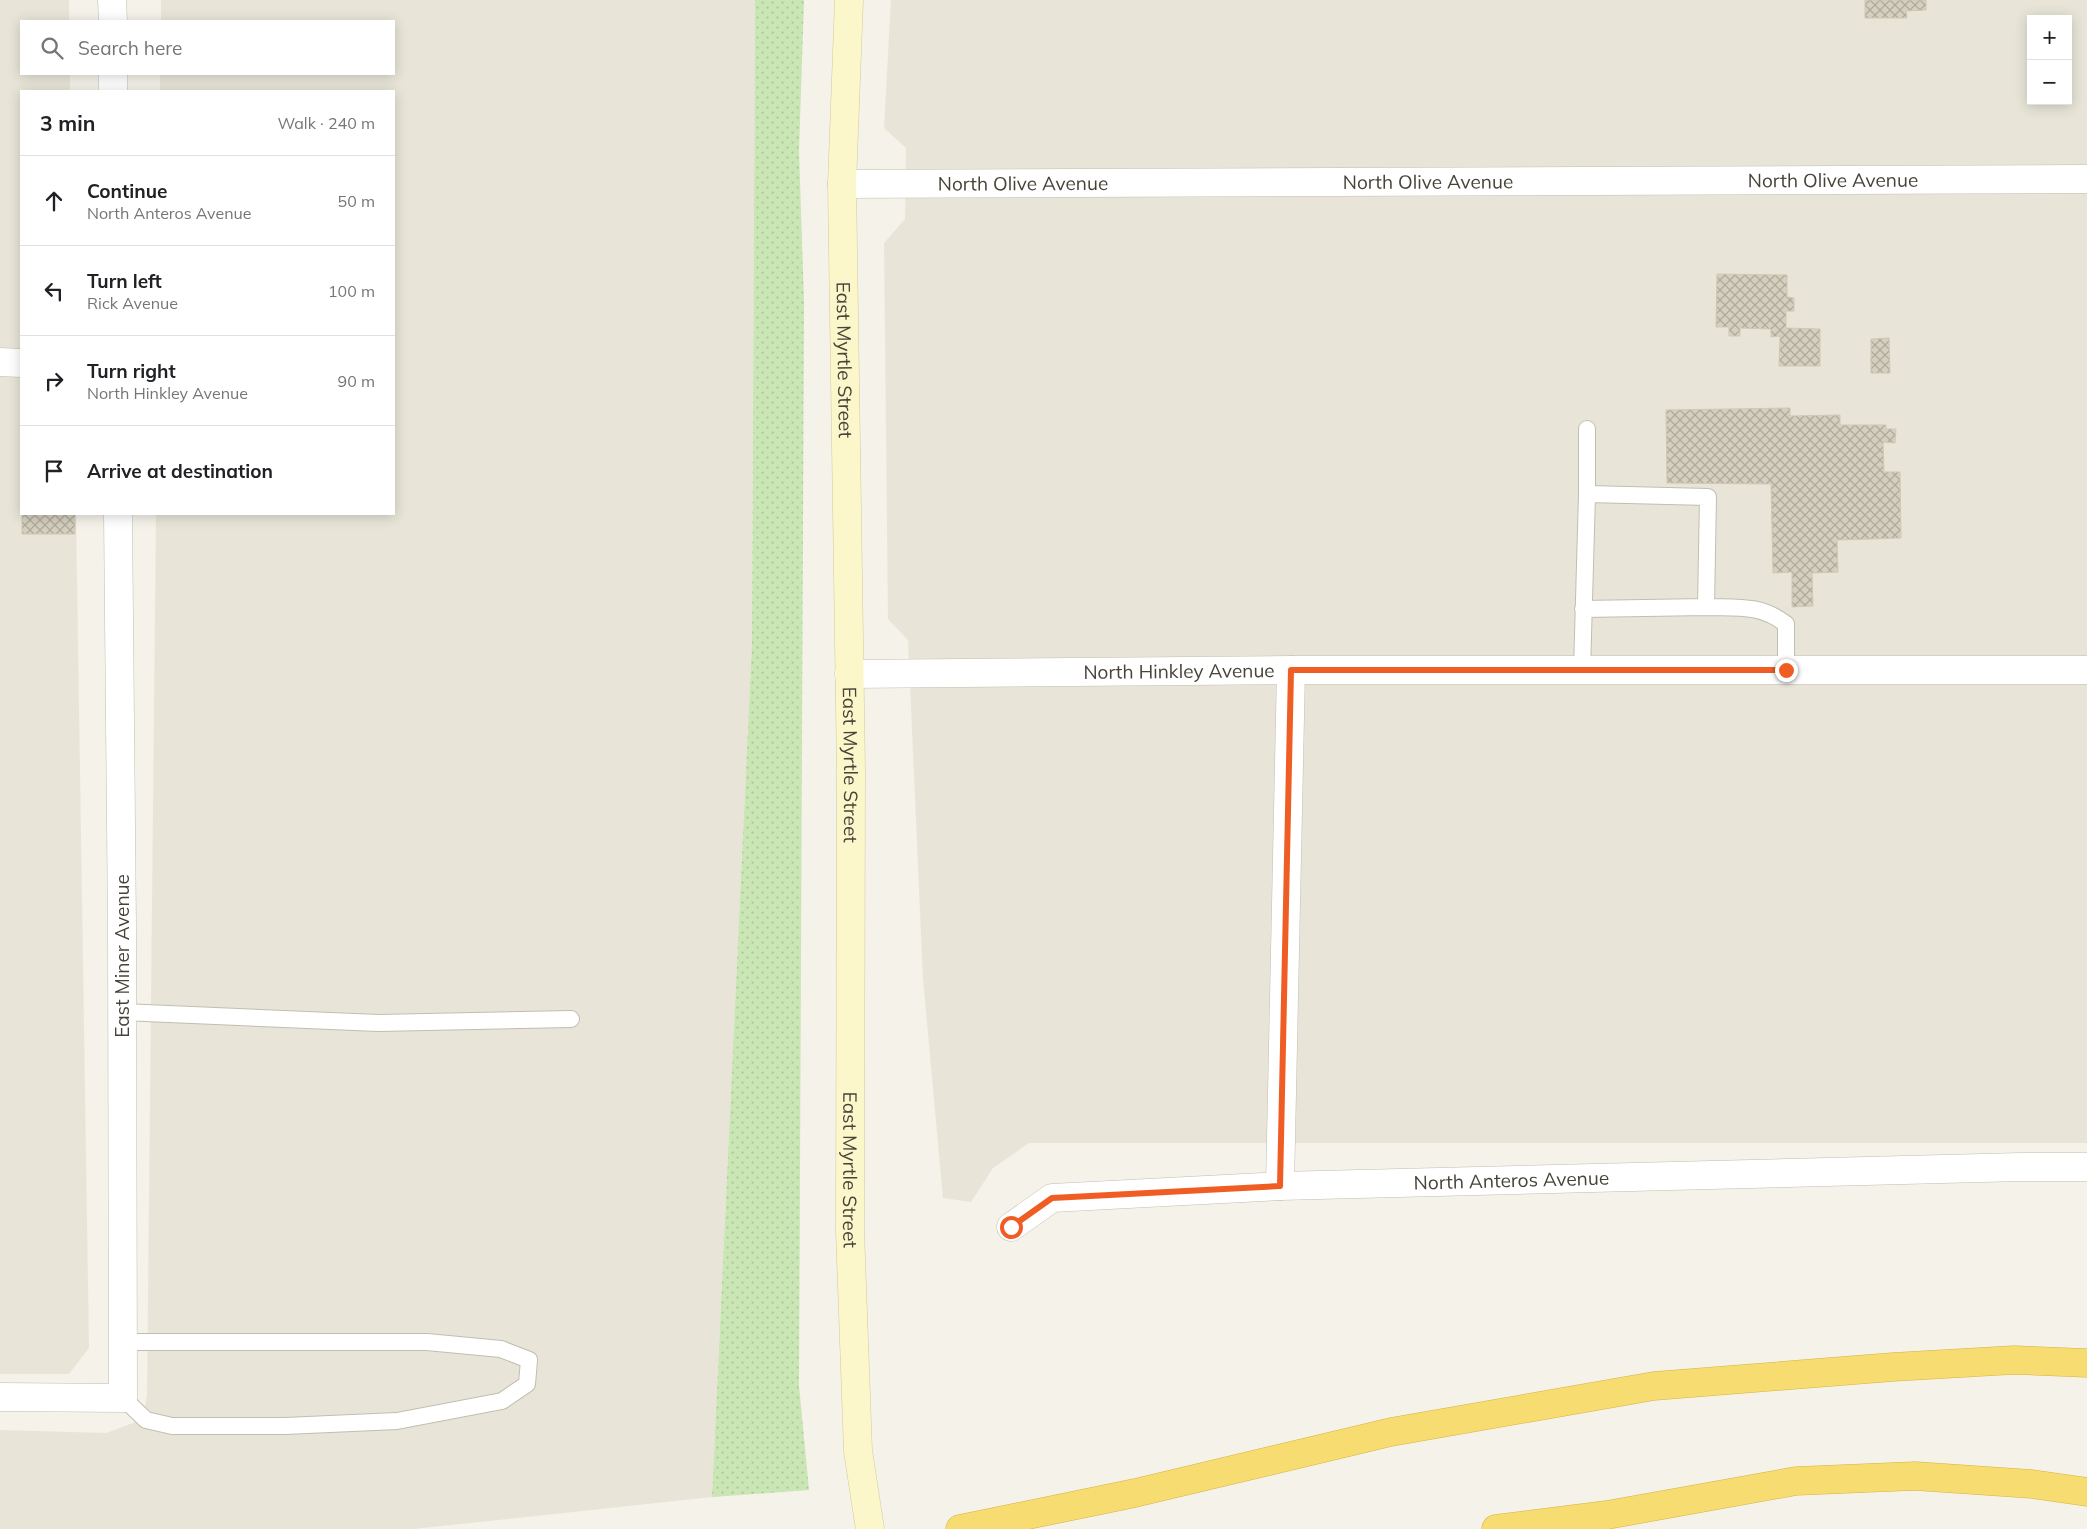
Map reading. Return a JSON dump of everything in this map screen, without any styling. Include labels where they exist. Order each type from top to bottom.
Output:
[{"type":"highway","points":[[960,1529],[1135,1493],[1391,1432],[1654,1386],[1893,1367],[2014,1360],[2087,1362]]},
{"type":"highway","points":[[1496,1529],[1607,1515],[1796,1481],[1915,1476],[2032,1484],[2087,1492]]},
{"type":"street","points":[[112,0],[113,20]]},
{"type":"street","name":"East Myrtle Street","points":[[849,0],[842,184],[851,770],[850,1231],[858,1451],[870,1529]]},
{"type":"street","points":[[113,75],[113,90]]},
{"type":"street","name":"North Olive Avenue","points":[[842,184],[2087,179]]},
{"type":"street","points":[[0,362],[20,362]]},
{"type":"street","name":"East Miner Avenue","points":[[118,515],[123,1398]]},
{"type":"street","points":[[1280,1186],[1291,670]]},
{"type":"street","name":"North Hinkley Avenue","points":[[849,674],[1291,670],[2087,670]]},
{"type":"street","name":"North Anteros Avenue","points":[[1011,1227],[1052,1198],[1280,1186],[2021,1167],[2087,1168]]},
{"type":"street","points":[[0,1396],[123,1398]]},
{"type":"lane","points":[[1582,671],[1587,429]]},
{"type":"lane","points":[[1587,494],[1708,497],[1706,607]]},
{"type":"lane","points":[[1583,609],[1753,608],[1766,612],[1786,624],[1786,670]]},
{"type":"lane","points":[[122,1012],[378,1022],[571,1019]]},
{"type":"lane","points":[[123,1342],[427,1342],[501,1349],[529,1360],[527,1384],[502,1400],[397,1420],[285,1426],[172,1426],[146,1420],[123,1398]]},
{"type":"shaded area","points":[[0,0],[69,0],[69,20],[20,20],[20,75],[70,75],[70,90],[20,90],[20,515],[76,515],[89,1348],[69,1374],[0,1374]]},
{"type":"shaded area","points":[[161,0],[755,0],[752,642],[712,1497],[414,1529],[0,1529],[0,1430],[106,1433],[133,1423],[145,1407],[147,1395],[156,515],[395,515],[395,90],[160,90],[160,75],[395,75],[395,20],[161,20]]},
{"type":"shaded area","points":[[891,0],[2087,0],[2087,1143],[1029,1143],[993,1168],[971,1202],[943,1198],[923,979],[908,640],[888,619],[884,243],[905,219],[906,148],[884,128]]},
{"type":"green space","points":[[755,0],[804,0],[799,151],[804,303],[799,1386],[809,1490],[712,1497],[752,642]]},
{"type":"building","points":[[1865,0],[1926,0],[1926,10],[1906,11],[1907,18],[1865,18]]},
{"type":"building","points":[[1717,274],[1787,275],[1787,297],[1794,298],[1794,311],[1786,311],[1786,328],[1820,329],[1820,366],[1779,366],[1780,336],[1771,337],[1771,329],[1740,328],[1740,336],[1729,336],[1729,327],[1716,327]]},
{"type":"building","points":[[1889,338],[1890,373],[1871,373],[1871,339]]},
{"type":"building","points":[[1790,408],[1790,416],[1840,415],[1840,425],[1886,425],[1886,429],[1896,429],[1895,443],[1883,442],[1884,472],[1900,472],[1901,538],[1837,540],[1838,572],[1812,573],[1813,606],[1792,607],[1792,572],[1773,573],[1771,484],[1667,483],[1666,410]]},
{"type":"building","points":[[22,515],[75,515],[75,534],[22,534]]},
{"type":"route","points":[[1011,1227],[1052,1198],[1280,1186],[1291,670],[1513,672],[1786,670]]}]
